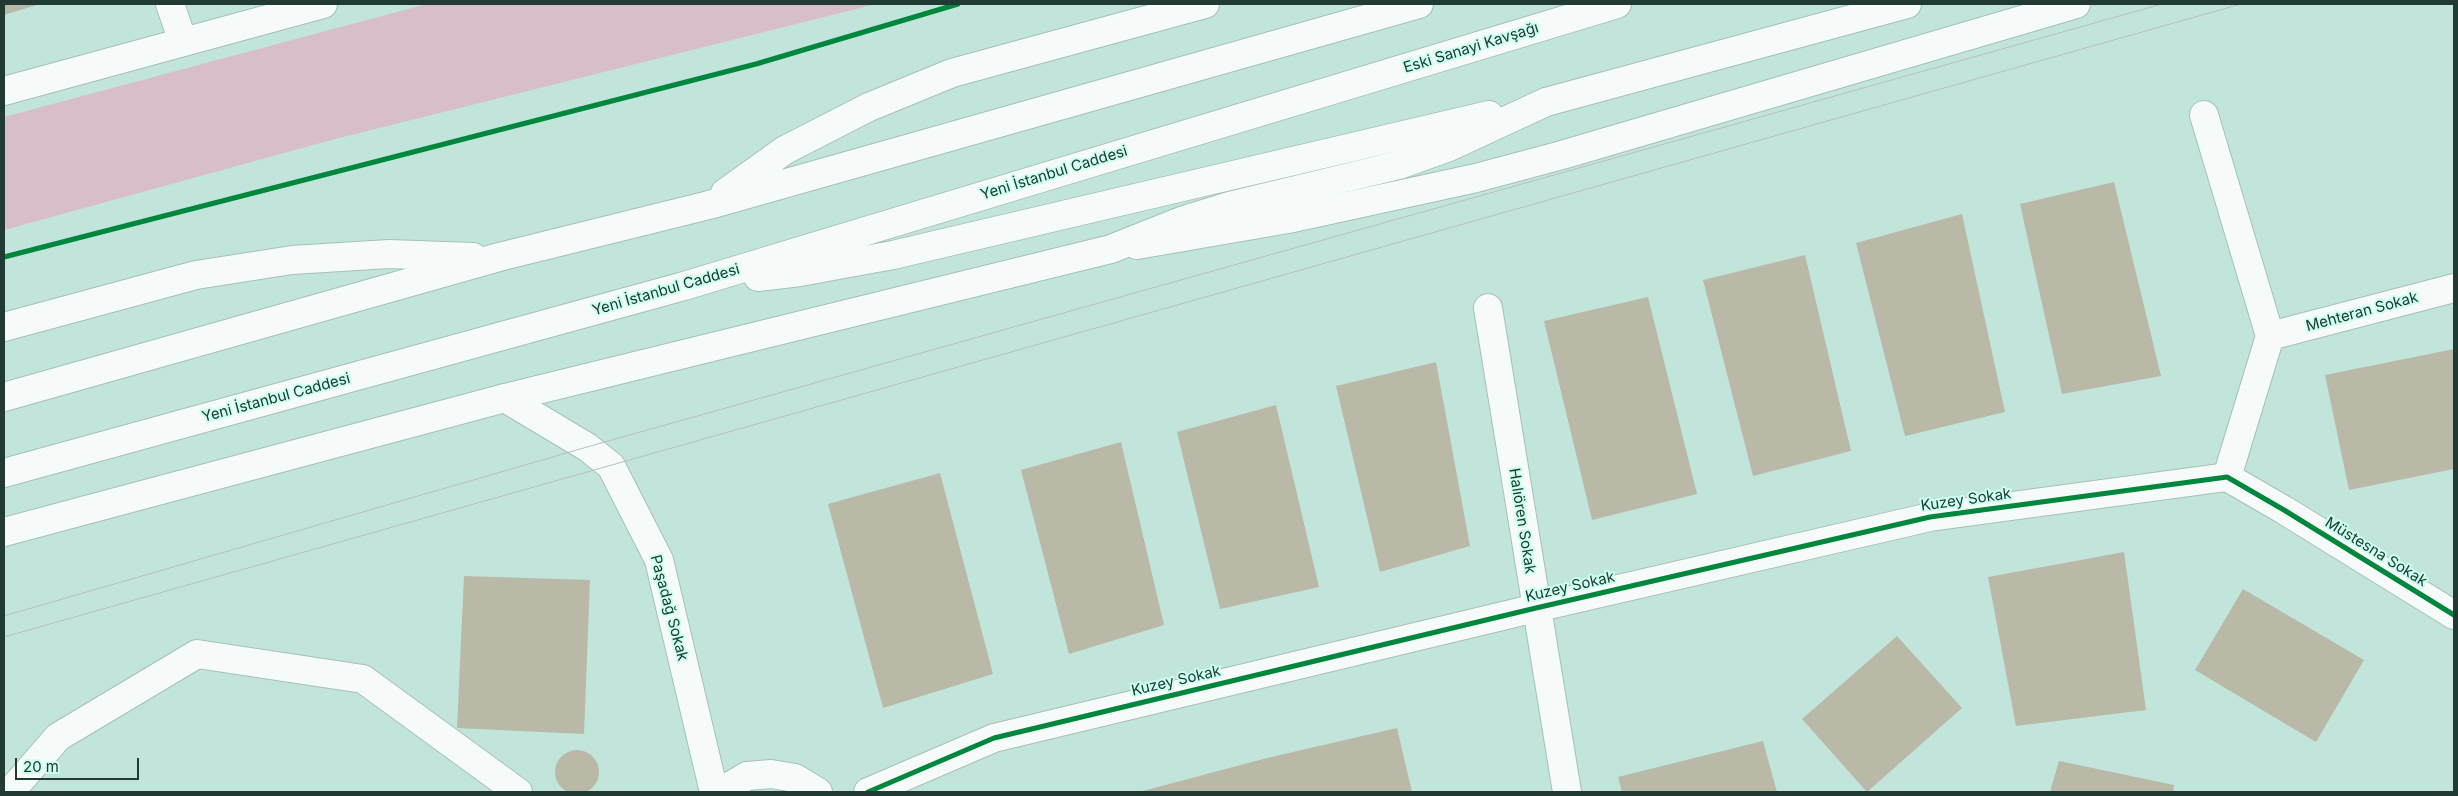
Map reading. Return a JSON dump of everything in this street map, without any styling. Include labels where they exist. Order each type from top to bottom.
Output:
[{"type":"main road","points":[[170,4],[183,42]]},
{"type":"main road","points":[[4,91],[323,4]]},
{"type":"main road","points":[[709,205],[785,150],[869,107],[952,73],[1205,4]]},
{"type":"main road","points":[[4,397],[499,258],[709,205],[1419,4]]},
{"type":"main road","name":"Eski Sanayi Kavşağı","points":[[1324,91],[1617,4]]},
{"type":"main road","points":[[684,286],[800,272],[893,255],[1546,102],[1907,4]]},
{"type":"main road","points":[[4,532],[504,398],[1111,249],[1288,219],[1476,178],[1562,155],[2076,4]]},
{"type":"main road","name":"Yeni İstanbul Caddesi","points":[[4,473],[684,286],[1324,91]]},
{"type":"main road","points":[[1111,249],[1184,220],[1229,206],[1398,165],[1449,147],[1546,102]]},
{"type":"main road","points":[[2204,116],[2270,336],[2227,477]]},
{"type":"main road","points":[[4,327],[196,275],[292,260],[388,254],[499,258]]},
{"type":"main road","name":"Mehteran Sokak","points":[[2270,336],[2454,288]]},
{"type":"main road","name":"Halıören Sokak","points":[[1488,308],[1567,792]]},
{"type":"main road","name":"Paşadağ Sokak","points":[[504,398],[587,447],[611,466],[659,560],[714,792]]},
{"type":"main road","name":"Kuzey Sokak","points":[[868,792],[994,738],[1536,608],[1930,517],[2227,477]]},
{"type":"main road","name":"Müstesna Sokak","points":[[2227,477],[2454,615]]},
{"type":"main road","points":[[10,792],[58,737],[197,654],[363,678],[518,792]]},
{"type":"main road","points":[[720,792],[747,776],[771,774],[795,778],[818,792]]},
{"type":"shaded area","points":[[427,4],[876,4],[335,139],[4,230],[4,117]]},
{"type":"building","points":[[4,4],[40,4],[4,15]]},
{"type":"building","points":[[2114,182],[2161,376],[2062,394],[2020,204]]},
{"type":"building","points":[[1962,214],[2005,412],[1905,436],[1856,243]]},
{"type":"building","points":[[1805,255],[1851,451],[1753,476],[1703,280]]},
{"type":"building","points":[[1648,297],[1697,494],[1592,520],[1544,321]]},
{"type":"building","points":[[2454,349],[2454,469],[2349,490],[2325,375]]},
{"type":"building","points":[[1436,362],[1470,546],[1380,572],[1336,386]]},
{"type":"building","points":[[1276,405],[1319,587],[1220,609],[1177,432]]},
{"type":"building","points":[[1121,442],[1164,625],[1069,654],[1021,470]]},
{"type":"building","points":[[940,473],[993,674],[883,708],[828,504]]},
{"type":"building","points":[[2124,552],[2146,710],[2016,726],[1988,577]]},
{"type":"building","points":[[464,576],[590,580],[584,734],[457,728]]},
{"type":"building","points":[[2243,589],[2364,660],[2316,742],[2195,670]]},
{"type":"building","points":[[1897,636],[1962,708],[1867,792],[1802,719]]},
{"type":"building","points":[[1397,728],[1412,792],[1139,792],[1267,758]]},
{"type":"building","points":[[1763,741],[1777,792],[1622,792],[1618,777]]},
{"type":"building","points":[[581,750],[593,756],[598,763],[598,781],[593,788],[586,793],[573,794],[565,791],[558,784],[555,768],[558,760],[565,753]]},
{"type":"building","points":[[2059,761],[2174,785],[2173,792],[2050,792]]},
{"type":"tram line","points":[[4,616],[587,447],[2162,4]]},
{"type":"tram line","points":[[4,637],[2241,4]]},
{"type":"cycle path","points":[[4,257],[756,64],[958,4]]},
{"type":"cycle path","points":[[868,792],[994,738],[1536,608],[1930,517],[2227,477],[2454,615]]}]
